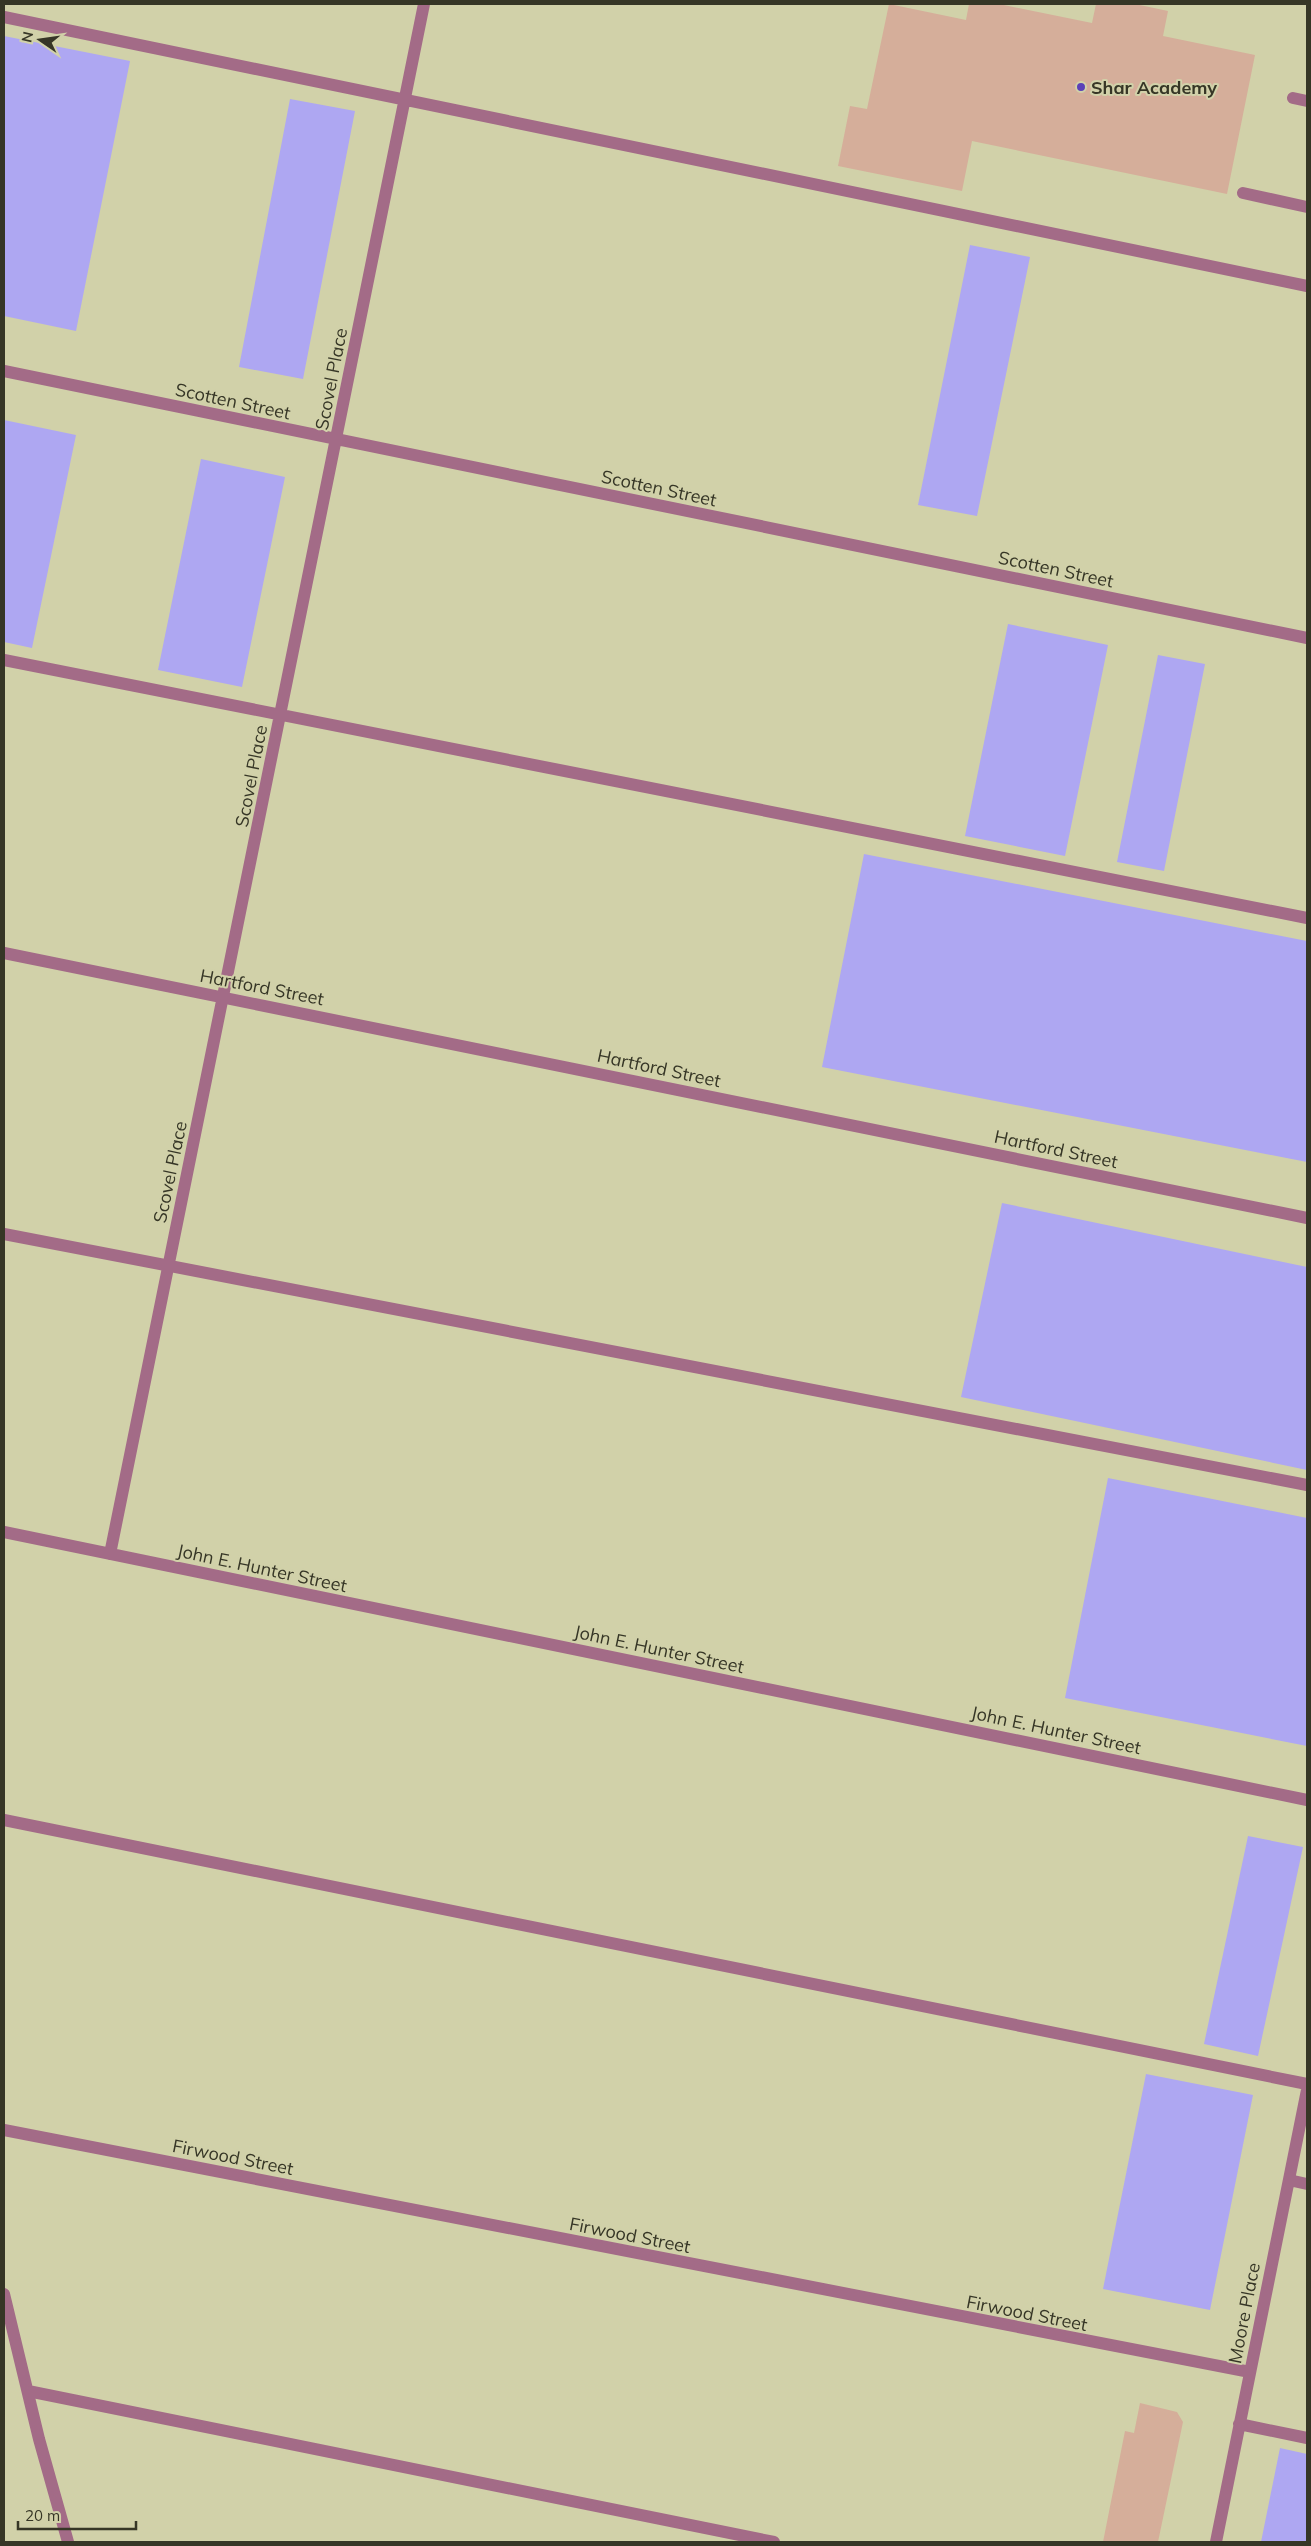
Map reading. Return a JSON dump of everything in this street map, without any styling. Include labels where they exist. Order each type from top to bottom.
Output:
[{"type":"street","name":"Scovel Place","points":[[110,1554],[424,4]]},
{"type":"street","points":[[4,17],[1307,286]]},
{"type":"street","points":[[1293,98],[1307,101]]},
{"type":"street","points":[[1243,193],[1307,207]]},
{"type":"street","name":"Scotten Street","points":[[4,371],[1307,638]]},
{"type":"street","points":[[4,660],[1307,918]]},
{"type":"street","name":"Hartford Street","points":[[4,953],[1307,1218]]},
{"type":"street","points":[[4,1234],[168,1268],[1307,1485]]},
{"type":"street","name":"John E. Hunter Street","points":[[4,1532],[1307,1800]]},
{"type":"street","points":[[4,1820],[1307,2084]]},
{"type":"street","name":"Moore Place","points":[[1216,2542],[1307,2090]]},
{"type":"street","name":"Firwood Street","points":[[4,2130],[1167,2358],[1250,2372]]},
{"type":"street","points":[[1289,2180],[1307,2184]]},
{"type":"street","points":[[4,2294],[68,2542]]},
{"type":"street","points":[[28,2391],[774,2542]]},
{"type":"street","points":[[1239,2424],[1307,2438]]},
{"type":"shaded area","points":[[4,36],[130,61],[76,331],[4,316]]},
{"type":"shaded area","points":[[290,99],[355,111],[303,379],[239,367]]},
{"type":"shaded area","points":[[970,245],[1030,257],[977,516],[918,505]]},
{"type":"shaded area","points":[[4,420],[76,435],[32,648],[4,642]]},
{"type":"shaded area","points":[[201,459],[285,477],[242,687],[158,670]]},
{"type":"shaded area","points":[[1008,624],[1108,645],[1065,856],[965,836]]},
{"type":"shaded area","points":[[1158,655],[1205,664],[1164,871],[1117,862]]},
{"type":"shaded area","points":[[864,854],[1307,941],[1307,1162],[822,1067]]},
{"type":"shaded area","points":[[1002,1203],[1307,1267],[1307,1470],[961,1397]]},
{"type":"shaded area","points":[[1108,1478],[1307,1518],[1307,1746],[1065,1698]]},
{"type":"shaded area","points":[[1248,1836],[1303,1847],[1258,2056],[1204,2044]]},
{"type":"shaded area","points":[[1146,2074],[1253,2095],[1210,2310],[1103,2289]]},
{"type":"shaded area","points":[[1280,2448],[1307,2454],[1307,2542],[1261,2542]]},
{"type":"building","points":[[889,4],[966,20],[969,4],[999,4],[1092,23],[1096,4],[1135,4],[1168,11],[1163,36],[1255,55],[1227,194],[972,141],[962,191],[838,166],[850,106],[867,109]]},
{"type":"building","points":[[1140,2403],[1177,2412],[1183,2422],[1158,2542],[1103,2542],[1125,2431],[1134,2433]]},
{"type":"place","name":"Shar Academy","points":[[1081,87]]}]
